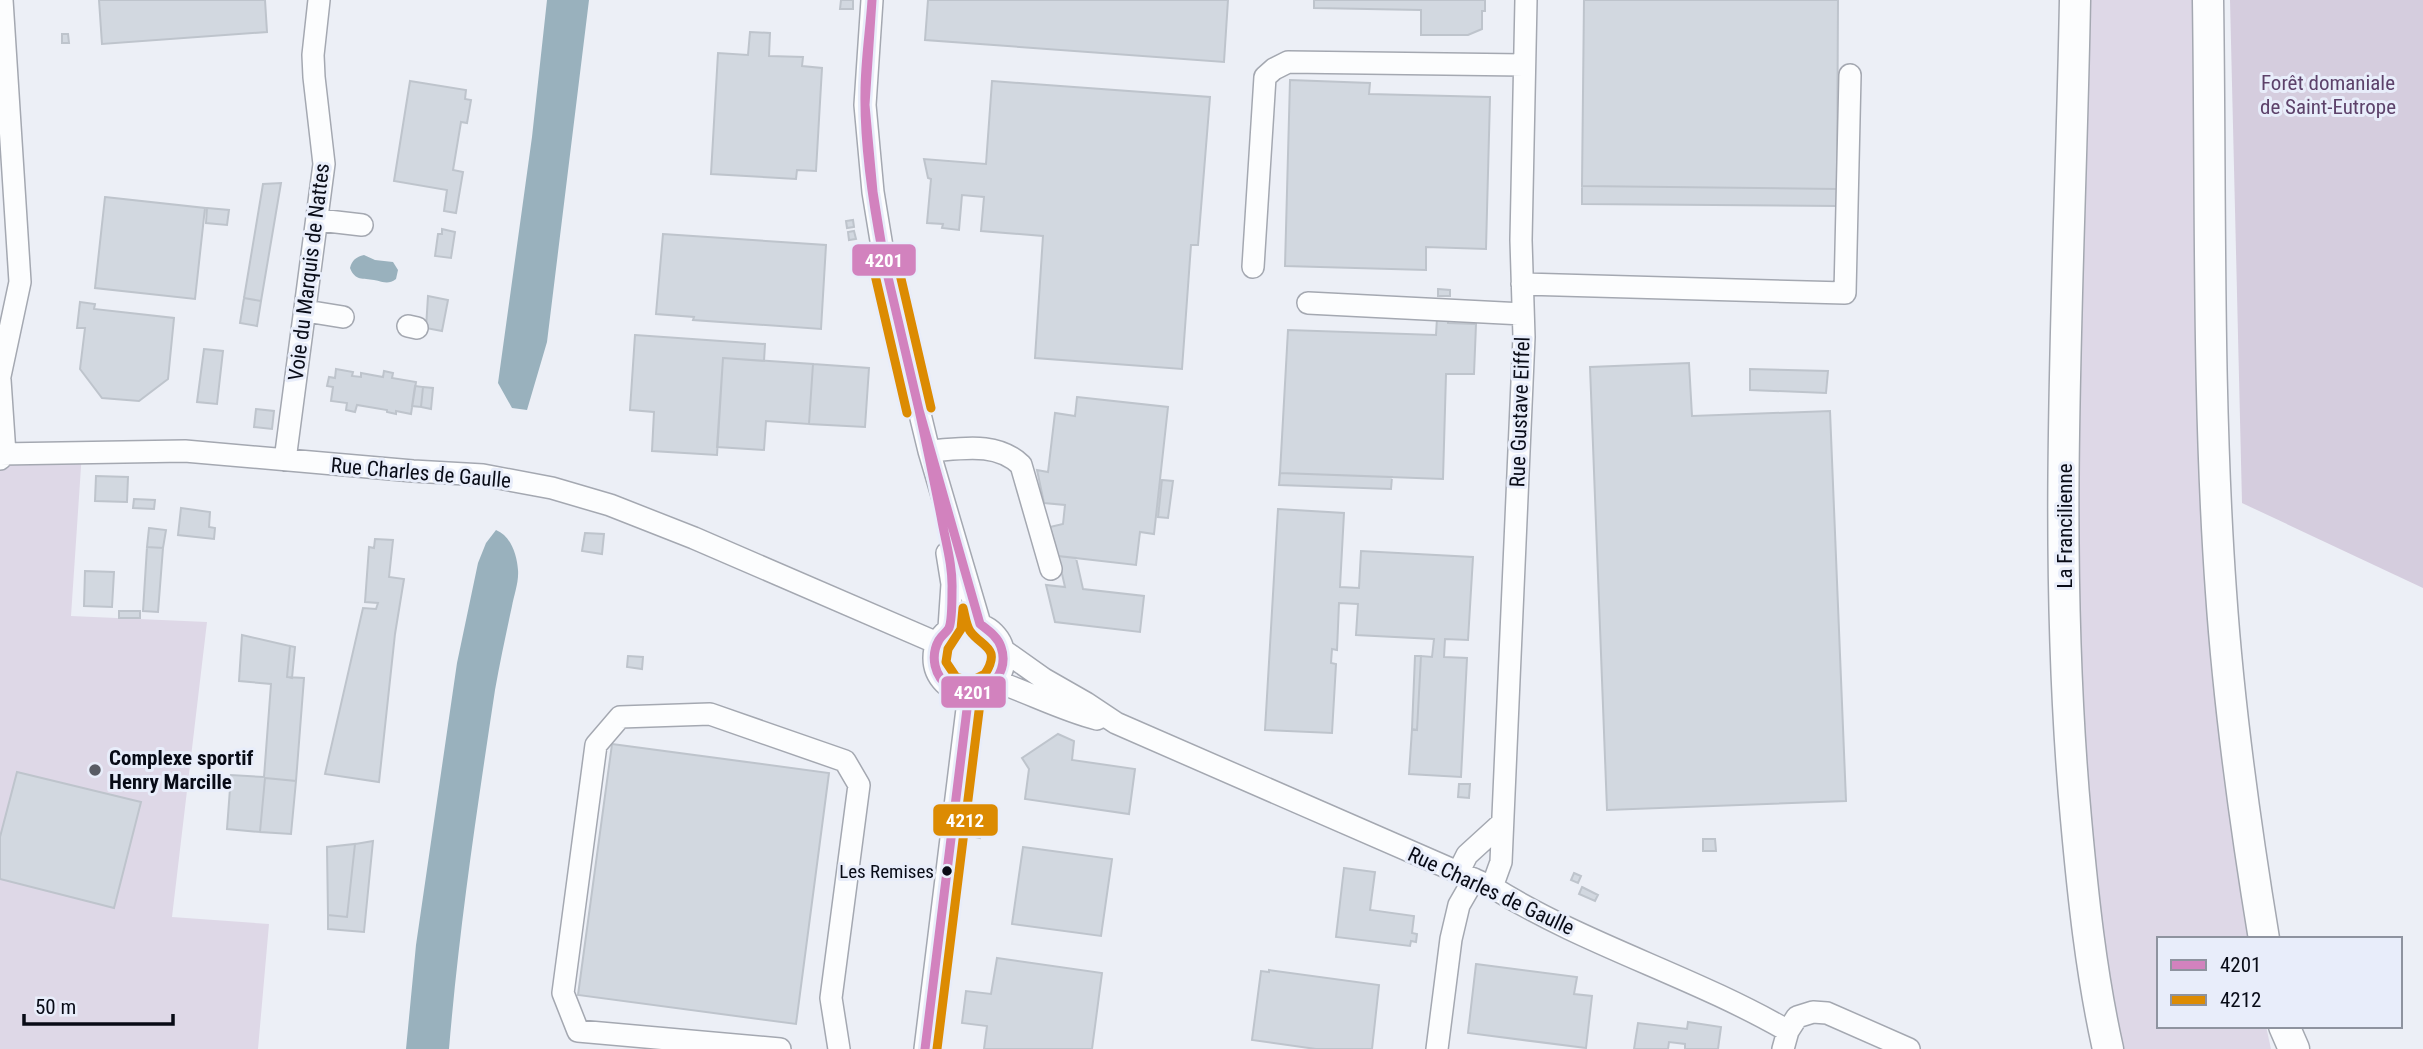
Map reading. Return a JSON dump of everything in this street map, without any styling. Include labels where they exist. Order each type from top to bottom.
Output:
[{"type":"highway","name":"La Francilienne","points":[[2075,0],[2065,451],[2067,687],[2082,889],[2105,1045]]},
{"type":"highway","points":[[2208,0],[2214,456],[2221,593],[2242,801],[2264,937]]},
{"type":"highway","points":[[2282,1028],[2284,1049]]},
{"type":"highway","points":[[2283,1028],[2294,1049]]},
{"type":"street","points":[[2,0],[20,282],[0,378],[2,456]]},
{"type":"street","name":"Voie du Marquis de Nattes","points":[[285,460],[324,164],[313,55],[319,0]]},
{"type":"street","points":[[872,0],[865,105],[873,192],[888,284],[929,451],[980,624]]},
{"type":"street","name":"Rue Gustave Eiffel","points":[[1437,1049],[1451,939],[1459,905],[1475,880],[1501,862],[1524,337],[1521,240],[1526,0]]},
{"type":"street","points":[[1253,267],[1265,77],[1274,69],[1288,62],[1524,65]]},
{"type":"street","points":[[1522,284],[1845,293],[1850,75]]},
{"type":"street","points":[[318,220],[362,225]]},
{"type":"street","points":[[1308,303],[1523,314]]},
{"type":"street","points":[[306,311],[343,317]]},
{"type":"street","points":[[929,451],[983,447],[1011,456],[1021,465],[1051,569]]},
{"type":"street","name":"Rue Charles de Gaulle","points":[[2,456],[53,459],[184,451],[483,475],[552,488],[610,505],[943,636]]},
{"type":"street","points":[[929,451],[952,584],[943,636],[934,655],[934,666],[941,679],[957,691],[969,693],[979,691],[995,681],[1001,673],[1003,650],[990,630],[980,624],[968,622],[943,636]]},
{"type":"street","name":"Rue Charles de Gaulle","points":[[1003,650],[1044,679],[1116,723],[1475,880],[1530,911],[1669,972],[1785,1040]]},
{"type":"street","name":"Rue Charles de Gaulle","points":[[995,681],[1081,715],[1116,723]]},
{"type":"street","points":[[925,1049],[969,693]]},
{"type":"street","points":[[780,1049],[578,1031],[563,993],[594,758],[596,745],[620,717],[710,714],[845,761],[859,785],[831,998],[839,1049]]},
{"type":"street","name":"Rue Gustave Eiffel","points":[[1475,880],[1467,855],[1501,824]]},
{"type":"street","points":[[1785,1040],[1797,1017],[1814,1012],[1827,1013],[1909,1049]]},
{"type":"shaded area","points":[[2087,0],[2196,0],[2201,503],[2211,670],[2225,782],[2251,937],[2157,937],[2157,1028],[2266,1028],[2271,1049],[2120,1049],[2104,952],[2083,762],[2075,550]]},
{"type":"shaded area","name":"Complexe sportif Henry Marcille","points":[[82,452],[71,616],[207,622],[172,917],[269,924],[258,1049],[0,1049],[0,455]]},
{"type":"green space","name":"Forêt domaniale de Saint-Eutrope","points":[[2230,0],[2423,0],[2423,588],[2242,503]]},
{"type":"water","points":[[547,0],[589,0],[547,342],[527,410],[512,408],[498,383],[532,137]]},
{"type":"water","points":[[364,255],[375,260],[393,262],[398,270],[396,279],[386,282],[354,275],[350,268],[352,263]]},
{"type":"water","points":[[496,530],[506,537],[515,552],[518,579],[495,690],[463,914],[449,1049],[406,1049],[416,945],[457,663],[478,563],[486,543]]},
{"type":"building","points":[[99,0],[265,0],[267,32],[102,44]]},
{"type":"building","points":[[841,0],[853,0],[853,9],[840,9]]},
{"type":"building","points":[[928,0],[1228,0],[1224,62],[925,40]]},
{"type":"building","points":[[1314,0],[1485,0],[1485,11],[1482,11],[1482,29],[1468,35],[1421,35],[1421,10],[1314,8]]},
{"type":"building","points":[[1584,0],[1838,0],[1837,189],[1582,186]]},
{"type":"building","points":[[750,32],[770,33],[769,56],[803,57],[802,66],[822,68],[816,171],[797,170],[796,179],[711,174],[718,53],[748,55]]},
{"type":"building","points":[[62,34],[68,34],[69,43],[62,43]]},
{"type":"building","points":[[1290,80],[1370,83],[1369,94],[1490,97],[1486,249],[1426,247],[1426,270],[1285,266]]},
{"type":"building","points":[[410,81],[466,90],[465,99],[471,100],[467,123],[461,122],[453,170],[463,172],[456,213],[444,211],[447,190],[394,181]]},
{"type":"building","points":[[992,81],[1210,97],[1198,245],[1191,245],[1182,369],[1035,358],[1043,236],[981,231],[984,197],[962,195],[959,230],[942,228],[943,224],[927,223],[931,179],[928,178],[924,159],[986,164]]},
{"type":"building","points":[[281,183],[261,301],[244,298],[263,184]]},
{"type":"building","points":[[1582,186],[1837,189],[1837,206],[1582,204]]},
{"type":"building","points":[[105,197],[205,208],[195,299],[95,288]]},
{"type":"building","points":[[207,208],[229,210],[227,225],[206,223]]},
{"type":"building","points":[[853,220],[854,227],[847,228],[846,221]]},
{"type":"building","points":[[442,229],[455,232],[451,258],[435,256],[438,234],[442,234]]},
{"type":"building","points":[[854,231],[856,239],[849,240],[848,232]]},
{"type":"building","points":[[663,234],[826,245],[821,329],[693,320],[694,317],[656,314]]},
{"type":"building","points":[[1438,289],[1450,290],[1450,296],[1438,296]]},
{"type":"building","points":[[428,296],[448,300],[442,331],[426,328]]},
{"type":"building","points":[[244,298],[261,301],[257,326],[240,323]]},
{"type":"building","points":[[80,302],[95,304],[94,309],[174,318],[168,379],[139,401],[102,398],[80,369],[85,328],[77,328]]},
{"type":"building","points":[[1437,318],[1448,318],[1448,323],[1476,324],[1474,374],[1446,374],[1443,479],[1280,473],[1288,330],[1436,335]]},
{"type":"building","points":[[635,335],[765,344],[764,361],[723,358],[717,455],[652,451],[654,412],[630,410]]},
{"type":"building","points":[[204,349],[223,351],[217,404],[197,402]]},
{"type":"building","points":[[723,358],[813,364],[809,424],[766,421],[764,450],[717,447]]},
{"type":"building","points":[[1689,363],[1692,416],[1830,411],[1846,801],[1607,810],[1590,367]]},
{"type":"building","points":[[813,364],[869,368],[865,427],[809,424]]},
{"type":"building","points":[[336,369],[353,372],[352,376],[361,377],[361,373],[383,377],[384,371],[393,373],[392,378],[416,382],[411,414],[396,411],[396,414],[357,405],[355,412],[346,410],[347,403],[331,401],[333,387],[327,386],[329,377],[335,378]]},
{"type":"building","points":[[1750,369],[1828,371],[1826,393],[1750,390]]},
{"type":"building","points":[[415,386],[423,387],[421,407],[412,406]]},
{"type":"building","points":[[423,387],[433,388],[431,409],[421,407]]},
{"type":"building","points":[[1077,397],[1168,407],[1154,534],[1140,532],[1136,565],[1058,556],[1050,527],[1063,524],[1065,505],[1044,503],[1037,470],[1048,472],[1055,413],[1075,416]]},
{"type":"building","points":[[256,409],[274,411],[272,429],[254,427]]},
{"type":"building","points":[[1280,473],[1392,477],[1391,489],[1279,485]]},
{"type":"building","points":[[96,476],[128,477],[127,502],[95,501]]},
{"type":"building","points":[[1162,480],[1173,481],[1168,518],[1158,517]]},
{"type":"building","points":[[134,499],[155,500],[154,509],[133,508]]},
{"type":"building","points":[[181,508],[210,512],[209,527],[215,528],[214,539],[178,535]]},
{"type":"building","points":[[1278,509],[1344,513],[1340,587],[1359,588],[1361,551],[1473,557],[1468,640],[1445,639],[1444,657],[1467,658],[1461,777],[1409,774],[1412,729],[1417,730],[1421,656],[1432,657],[1434,639],[1356,635],[1358,604],[1339,603],[1337,650],[1332,649],[1331,663],[1336,664],[1332,733],[1265,730]]},
{"type":"building","points":[[149,528],[166,530],[163,548],[147,547]]},
{"type":"building","points":[[585,533],[604,534],[602,554],[582,551]]},
{"type":"building","points":[[375,539],[393,540],[389,577],[404,579],[395,634],[379,782],[325,774],[363,608],[376,609],[378,603],[365,602],[369,547],[374,548]]},
{"type":"building","points":[[147,547],[163,548],[158,612],[143,611]]},
{"type":"building","points":[[1058,556],[1076,558],[1083,589],[1144,596],[1140,632],[1055,622],[1046,585],[1065,587]]},
{"type":"building","points":[[85,571],[114,572],[112,607],[84,606]]},
{"type":"building","points":[[119,611],[140,611],[140,618],[119,618]]},
{"type":"building","points":[[242,635],[290,646],[287,677],[304,678],[296,781],[265,778],[260,832],[227,829],[231,775],[264,777],[271,684],[239,681]]},
{"type":"building","points":[[290,646],[295,647],[292,678],[287,677]]},
{"type":"building","points":[[628,656],[643,657],[642,669],[627,667]]},
{"type":"building","points":[[1415,656],[1421,656],[1417,730],[1412,729]]},
{"type":"building","points":[[1058,734],[1074,741],[1072,760],[1135,769],[1129,814],[1025,799],[1029,769],[1022,758]]},
{"type":"building","points":[[612,744],[829,773],[796,1024],[578,995]]},
{"type":"building","points":[[17,772],[141,802],[114,908],[0,879],[0,837]]},
{"type":"building","points":[[265,778],[296,781],[291,834],[260,832]]},
{"type":"building","points":[[1459,784],[1470,784],[1469,798],[1458,797]]},
{"type":"building","points":[[976,828],[981,829],[980,838],[975,837]]},
{"type":"building","points":[[1703,839],[1715,839],[1716,851],[1703,851]]},
{"type":"building","points":[[373,841],[364,932],[328,929],[328,915],[347,917],[355,844]]},
{"type":"building","points":[[355,844],[347,917],[328,915],[327,847]]},
{"type":"building","points":[[1023,847],[1112,859],[1101,936],[1012,924]]},
{"type":"building","points":[[1344,868],[1375,872],[1370,910],[1414,916],[1412,933],[1417,934],[1416,942],[1411,941],[1410,946],[1336,937]]},
{"type":"building","points":[[1574,873],[1581,876],[1578,883],[1571,880]]},
{"type":"building","points":[[1582,887],[1598,895],[1595,901],[1579,894]]},
{"type":"building","points":[[997,958],[1102,973],[1092,1049],[984,1049],[987,1026],[962,1023],[966,991],[991,994]]},
{"type":"building","points":[[1476,964],[1577,977],[1574,994],[1592,996],[1586,1048],[1468,1033]]},
{"type":"building","points":[[1261,971],[1379,985],[1372,1049],[1316,1049],[1252,1040]]},
{"type":"building","points":[[1688,1022],[1721,1027],[1718,1049],[1685,1049],[1685,1044],[1669,1042],[1668,1049],[1634,1049],[1638,1023],[1687,1029]]},
{"type":"transit line","name":"4201","points":[[872,0],[865,80],[865,92],[865,113],[873,197],[884,260],[873,192],[865,105],[872,0]]},
{"type":"transit line","name":"4212","points":[[896,257],[931,408]]},
{"type":"transit line","name":"4201","points":[[884,260],[919,410]]},
{"type":"transit line","name":"4201","points":[[884,260],[919,410]]},
{"type":"transit line","name":"4212","points":[[872,262],[907,413]]},
{"type":"transit line","name":"4201","points":[[919,410],[980,624],[995,637],[1001,647],[1003,658],[997,678],[990,685],[971,693],[950,687],[940,678],[935,666],[936,646],[950,625],[952,581],[919,410]]},
{"type":"transit line","name":"4212","points":[[963,608],[970,631],[991,653],[990,665],[985,674],[971,681],[956,677],[946,662],[948,649],[961,629],[963,608]]},
{"type":"transit line","name":"4201","points":[[925,1049],[969,693]]},
{"type":"transit line","name":"4212","points":[[937,1049],[981,695]]},
{"type":"place","name":"Complexe sportif Henry Marcille","points":[[95,770]]},
{"type":"place","name":"Les Remises","points":[[947,871]]}]
